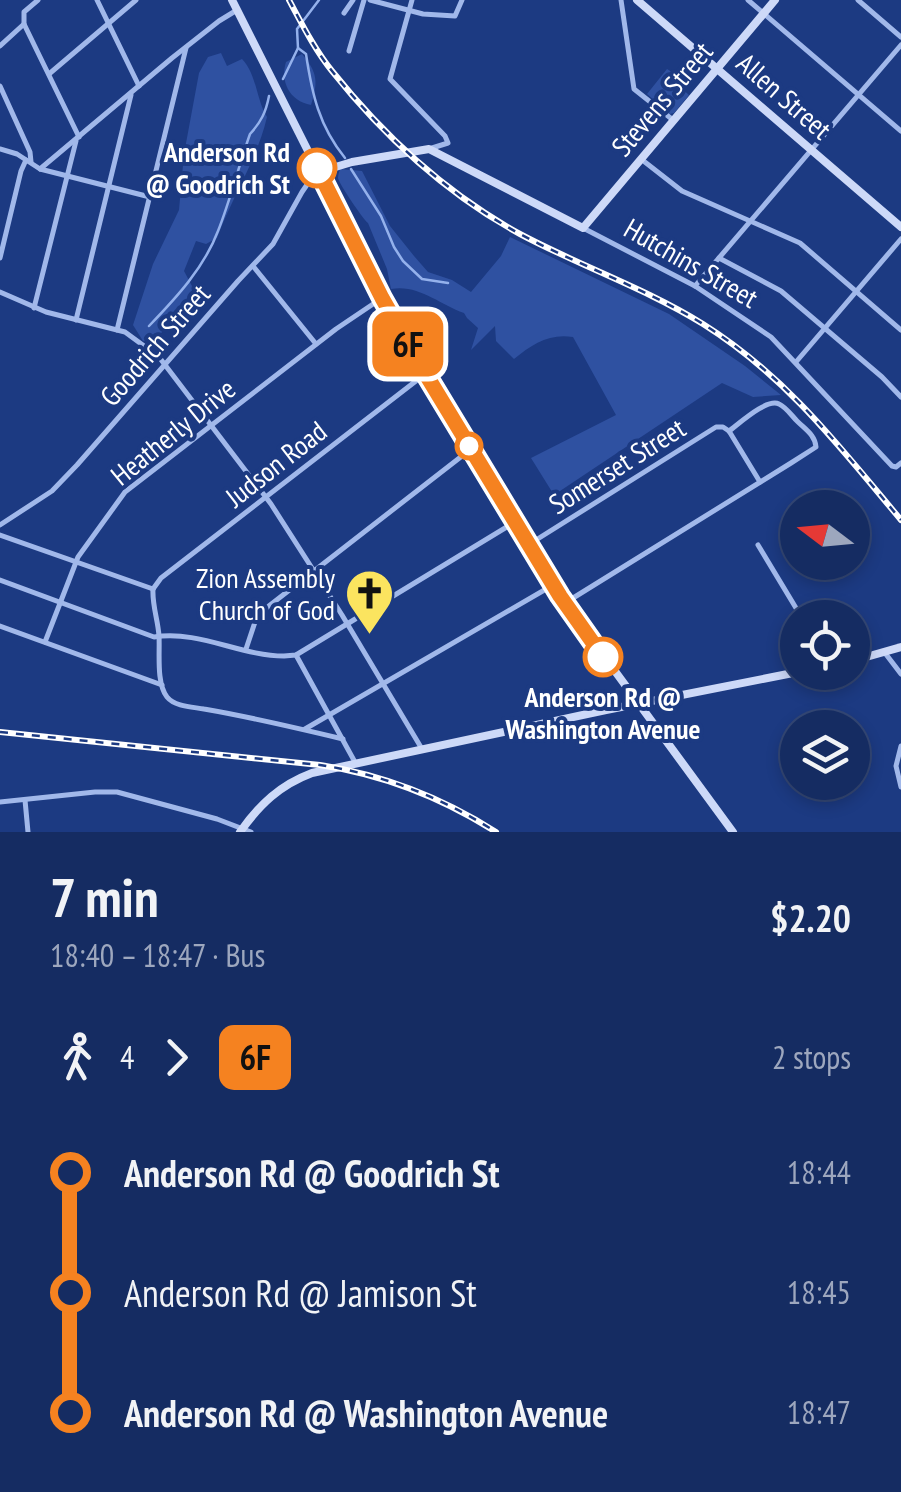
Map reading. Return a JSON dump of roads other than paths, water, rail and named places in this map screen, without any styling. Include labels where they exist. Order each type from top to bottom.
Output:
[{"type":"main road","points":[[232,0],[382,298],[470,449],[565,603],[733,832]]},
{"type":"main road","name":"Allen Street","points":[[637,0],[901,227]]},
{"type":"main road","name":"Stevens Street","points":[[584,228],[775,0]]},
{"type":"main road","points":[[319,172],[429,148]]},
{"type":"main road","name":"Hutchins Street","points":[[429,148],[584,228]]},
{"type":"main road","points":[[870,656],[901,647]]},
{"type":"main road","points":[[245,831],[263,802],[312,773],[780,675]]},
{"type":"street","points":[[34,308],[78,138],[24,24],[24,12],[38,0]]},
{"type":"street","points":[[97,0],[139,86]]},
{"type":"street","points":[[49,74],[136,0]]},
{"type":"street","points":[[344,13],[353,0]]},
{"type":"street","points":[[350,51],[367,0],[423,14],[455,16],[462,0]]},
{"type":"street","points":[[412,0],[390,79],[447,138],[448,143],[429,148]]},
{"type":"street","points":[[621,0],[634,88],[673,120]]},
{"type":"street","points":[[748,0],[901,131]]},
{"type":"street","points":[[858,0],[901,36]]},
{"type":"street","points":[[40,170],[237,10]]},
{"type":"street","points":[[0,46],[24,24]]},
{"type":"street","points":[[695,286],[901,45]]},
{"type":"street","points":[[117,330],[186,48]]},
{"type":"street","points":[[0,86],[30,152],[0,258]]},
{"type":"street","points":[[76,320],[131,93]]},
{"type":"street","points":[[0,150],[18,154],[40,170],[150,197]]},
{"type":"street","points":[[642,159],[682,191],[800,243],[901,330]]},
{"type":"street","name":"Goodrich Street","points":[[0,525],[61,482],[276,240],[302,192],[319,172]]},
{"type":"street","name":"Hutchins Street","points":[[584,228],[695,286],[771,337],[898,465]]},
{"type":"street","points":[[796,362],[901,239]]},
{"type":"street","points":[[719,258],[781,291],[901,396]]},
{"type":"street","points":[[252,266],[316,344]]},
{"type":"street","points":[[0,292],[34,308],[125,332],[159,357],[266,498],[422,749]]},
{"type":"street","name":"Heatherly Drive","points":[[45,642],[76,562],[125,492],[316,344],[382,298]]},
{"type":"street","name":"Judson Road","points":[[153,589],[162,578],[425,374]]},
{"type":"street","name":"Somerset Street","points":[[528,545],[716,427],[729,431],[774,402],[814,437],[816,447],[760,482]]},
{"type":"street","points":[[565,603],[760,482],[729,431]]},
{"type":"street","points":[[246,649],[260,614],[470,449]]},
{"type":"street","points":[[0,580],[147,635],[197,638],[276,656],[296,654],[515,522]]},
{"type":"street","points":[[0,535],[153,589],[163,685],[168,698],[178,704],[343,739]]},
{"type":"street","points":[[758,545],[791,600]]},
{"type":"street","points":[[305,729],[554,585]]},
{"type":"street","points":[[0,626],[163,685]]},
{"type":"street","points":[[884,653],[901,674]]},
{"type":"street","points":[[296,654],[356,764]]},
{"type":"street","points":[[901,746],[896,766],[901,787]]},
{"type":"street","points":[[0,802],[116,792],[245,831]]},
{"type":"street","points":[[25,800],[28,832]]},
{"type":"waterway","points":[[283,79],[298,48],[297,29],[319,0]]},
{"type":"waterway","points":[[298,48],[306,54],[323,122],[345,158]]},
{"type":"waterway","points":[[149,326],[188,282],[212,245],[250,134],[263,116],[269,96]]},
{"type":"waterway","points":[[351,169],[403,261],[422,279],[448,283]]},
{"type":"railway","points":[[289,0],[332,71],[418,162],[467,201],[520,234],[658,299],[733,344],[810,414],[901,520]]},
{"type":"railway","points":[[0,732],[344,769],[412,789],[496,832]]},
{"type":"place","name":"Anderson Rd @ Goodrich St","points":[[317,168]]},
{"type":"place","name":"Zion Assembly Church of God","points":[[370,636]]},
{"type":"place","name":"Anderson Rd @ Washington Avenue","points":[[603,657]]}]
